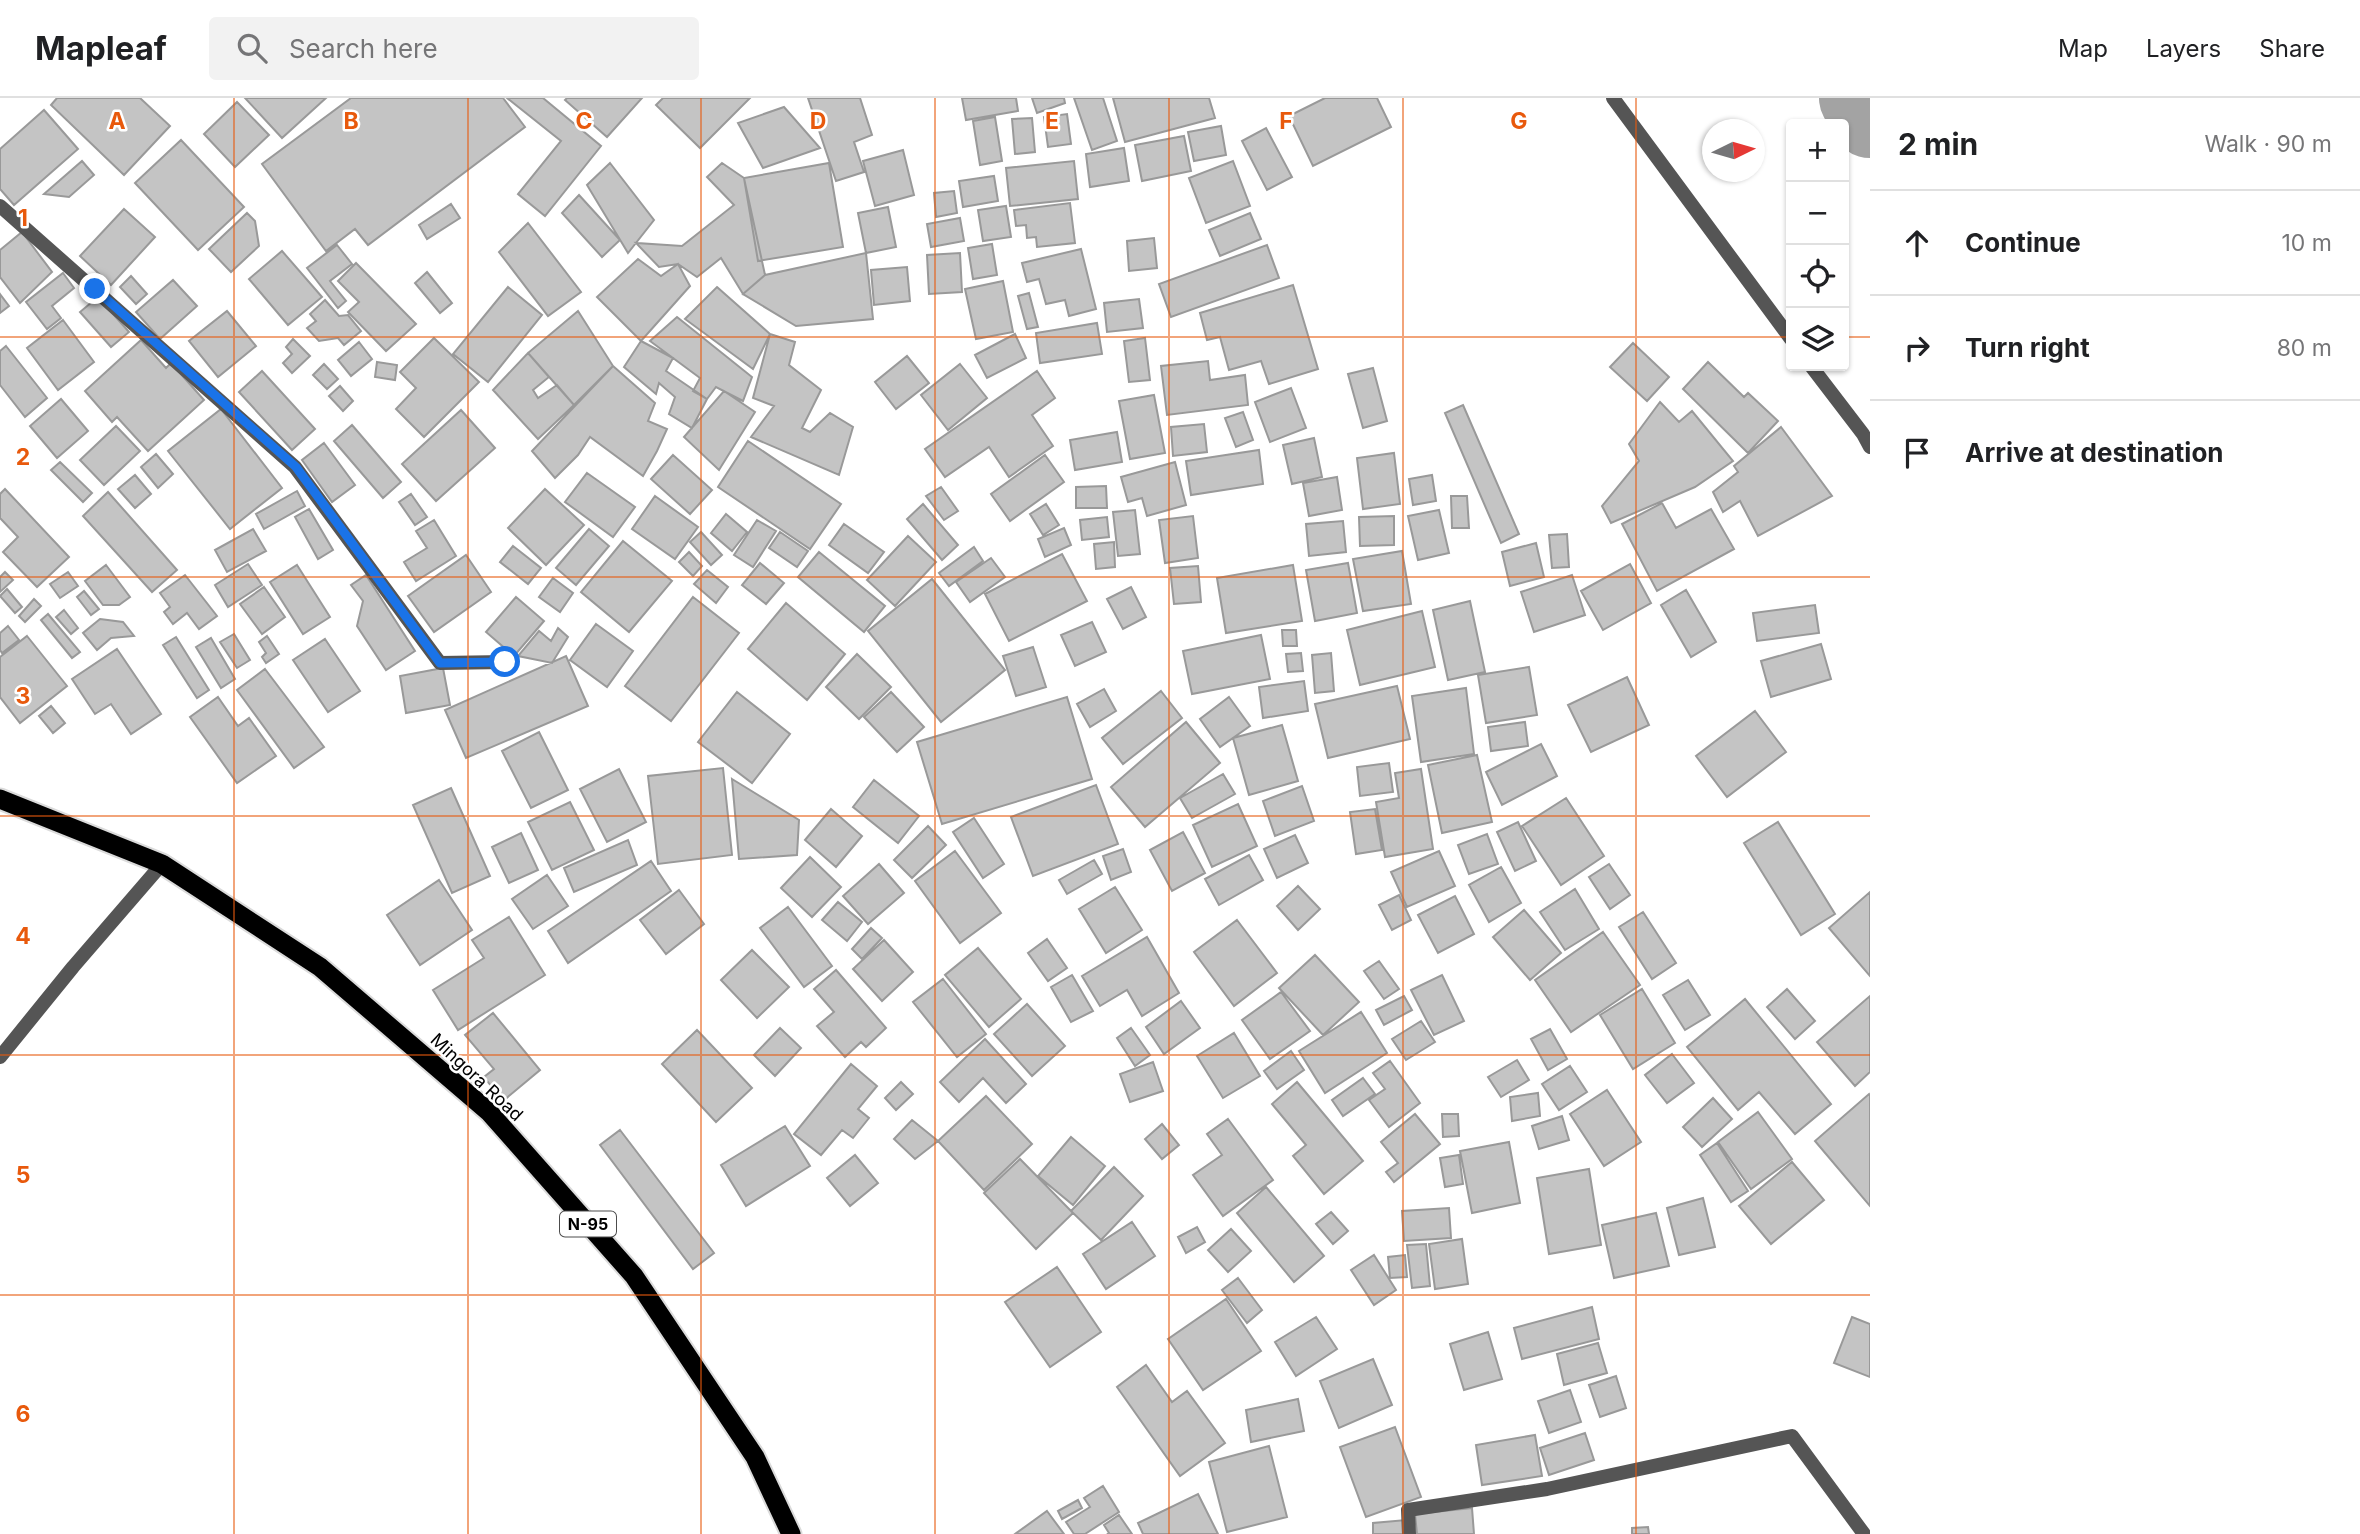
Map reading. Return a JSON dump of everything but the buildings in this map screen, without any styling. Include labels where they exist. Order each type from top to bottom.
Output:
[{"type":"highway","name":"Mingora Road","points":[[0,799],[162,864],[320,967],[489,1112],[634,1276],[755,1457],[791,1534]]},
{"type":"street","points":[[1613,98],[1786,333]]},
{"type":"street","points":[[0,206],[296,467],[440,663],[505,662]]},
{"type":"street","points":[[1815,371],[1870,447]]},
{"type":"street","points":[[0,1057],[162,864]]},
{"type":"street","points":[[1409,1534],[1408,1510],[1547,1489],[1792,1436],[1864,1534]]},
{"type":"waterway","points":[[1859,98],[1870,118]]},
{"type":"route","points":[[95,289],[296,467],[440,663],[505,662]]}]
